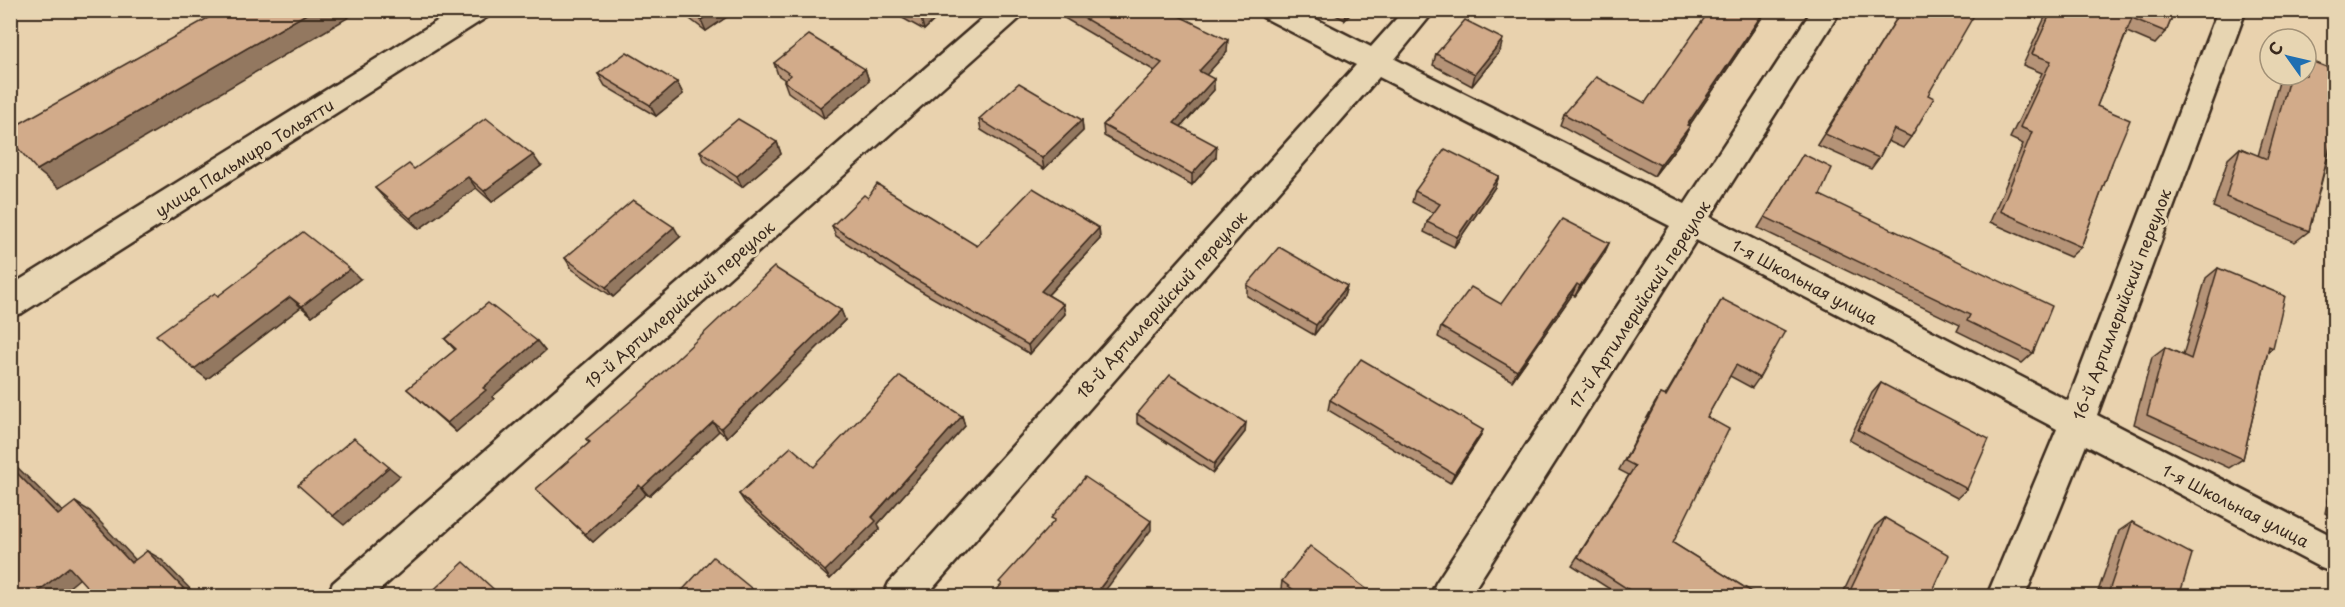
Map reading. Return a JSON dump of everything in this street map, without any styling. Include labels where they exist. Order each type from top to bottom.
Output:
[{"type":"street","name":"улица Пальмиро Тольятти","points":[[10,303],[477,10]]},
{"type":"street","name":"19-й Артиллерийский переулок","points":[[346,597],[1011,10]]},
{"type":"street","name":"1-я Школьная улица","points":[[1273,10],[1691,222],[2334,555]]},
{"type":"street","name":"18-й Артиллерийский переулок","points":[[902,597],[1421,10]]},
{"type":"street","name":"17-й Артиллерийский переулок","points":[[1449,597],[1827,10]]},
{"type":"street","name":"16-й Артиллерийский переулок","points":[[2006,597],[2077,423],[2232,10]]},
{"type":"building","points":[[222,10],[313,10],[37,170],[10,139],[10,129]]},
{"type":"building","points":[[689,10],[715,10],[701,20]]},
{"type":"building","points":[[907,10],[930,10],[921,18]]},
{"type":"building","points":[[1070,10],[1169,10],[1228,40],[1199,71],[1214,79],[1174,123],[1217,146],[1192,174],[1103,125],[1162,63]]},
{"type":"building","points":[[1710,10],[1765,10],[1687,125],[1690,126],[1660,165],[1564,114],[1596,77],[1645,103]]},
{"type":"building","points":[[1902,10],[1977,10],[1928,95],[1934,98],[1911,137],[1894,129],[1879,158],[1825,134]]},
{"type":"building","points":[[2052,10],[2075,10],[2088,16],[2091,10],[2175,10],[2166,32],[2132,18],[2097,106],[2130,120],[2081,247],[2000,211],[2032,132],[2020,127],[2051,61],[2032,54]]},
{"type":"building","points":[[1465,20],[1503,39],[1475,74],[1436,54]]},
{"type":"building","points":[[809,35],[865,69],[820,107],[784,81],[791,75],[774,63]]},
{"type":"building","points":[[627,52],[677,82],[650,105],[598,74]]},
{"type":"building","points":[[2318,64],[2334,70],[2334,139],[2332,138],[2309,231],[2226,197],[2240,148],[2267,159],[2287,87],[2318,87]]},
{"type":"building","points":[[1019,83],[1082,120],[1042,158],[979,119]]},
{"type":"building","points":[[486,118],[533,155],[484,191],[468,177],[410,218],[375,188],[409,164],[414,169]]},
{"type":"building","points":[[738,119],[777,142],[737,176],[700,151]]},
{"type":"building","points":[[1445,149],[1499,176],[1457,237],[1427,222],[1440,204],[1415,191]]},
{"type":"building","points":[[1803,154],[1832,168],[1820,195],[2052,306],[2033,353],[1967,321],[1970,315],[1765,217]]},
{"type":"building","points":[[877,184],[977,246],[1033,188],[1099,228],[1041,291],[1063,304],[1028,345],[905,273],[832,226],[864,195],[868,198]]},
{"type":"building","points":[[633,200],[674,227],[606,287],[565,258]]},
{"type":"building","points":[[1562,219],[1609,243],[1580,286],[1577,284],[1517,371],[1441,327],[1471,287],[1501,304]]},
{"type":"building","points":[[303,232],[350,269],[302,306],[290,297],[194,369],[156,335],[215,293],[218,296]]},
{"type":"building","points":[[1279,247],[1347,286],[1316,325],[1247,285]]},
{"type":"building","points":[[774,267],[841,310],[721,428],[713,422],[642,488],[639,485],[585,534],[536,489],[590,442],[586,439],[645,389]]},
{"type":"building","points":[[2218,268],[2285,296],[2273,348],[2269,346],[2243,459],[2147,415],[2165,347],[2191,359]]},
{"type":"building","points":[[1722,299],[1785,331],[1759,378],[1736,365],[1707,417],[1729,429],[1673,543],[1760,597],[1640,597],[1578,557],[1635,466],[1625,461],[1661,394],[1666,396]]},
{"type":"building","points":[[488,303],[537,341],[483,388],[486,390],[447,423],[407,389],[456,349],[445,339]]},
{"type":"building","points":[[1361,359],[1483,430],[1454,474],[1330,400]]},
{"type":"building","points":[[1170,375],[1246,423],[1214,464],[1137,414]]},
{"type":"building","points":[[900,376],[962,416],[872,517],[876,521],[825,571],[739,494],[791,447],[814,467]]},
{"type":"building","points":[[1881,383],[1989,439],[1967,489],[1858,430]]},
{"type":"building","points":[[354,438],[389,467],[333,516],[298,485]]},
{"type":"building","points":[[10,466],[58,515],[75,502],[131,563],[147,551],[184,589],[174,597],[96,597],[69,567],[31,597],[10,597]]},
{"type":"building","points":[[1085,477],[1151,521],[1100,588],[1111,597],[991,597],[1002,584],[999,582],[1055,520],[1051,518]]},
{"type":"building","points":[[1885,518],[1949,555],[1930,597],[1847,597]]},
{"type":"building","points":[[2132,522],[2192,554],[2179,597],[2107,597]]},
{"type":"building","points":[[1310,546],[1377,597],[1303,597],[1282,581]]},
{"type":"building","points":[[713,557],[762,597],[676,597]]},
{"type":"building","points":[[464,562],[502,597],[426,597]]}]
